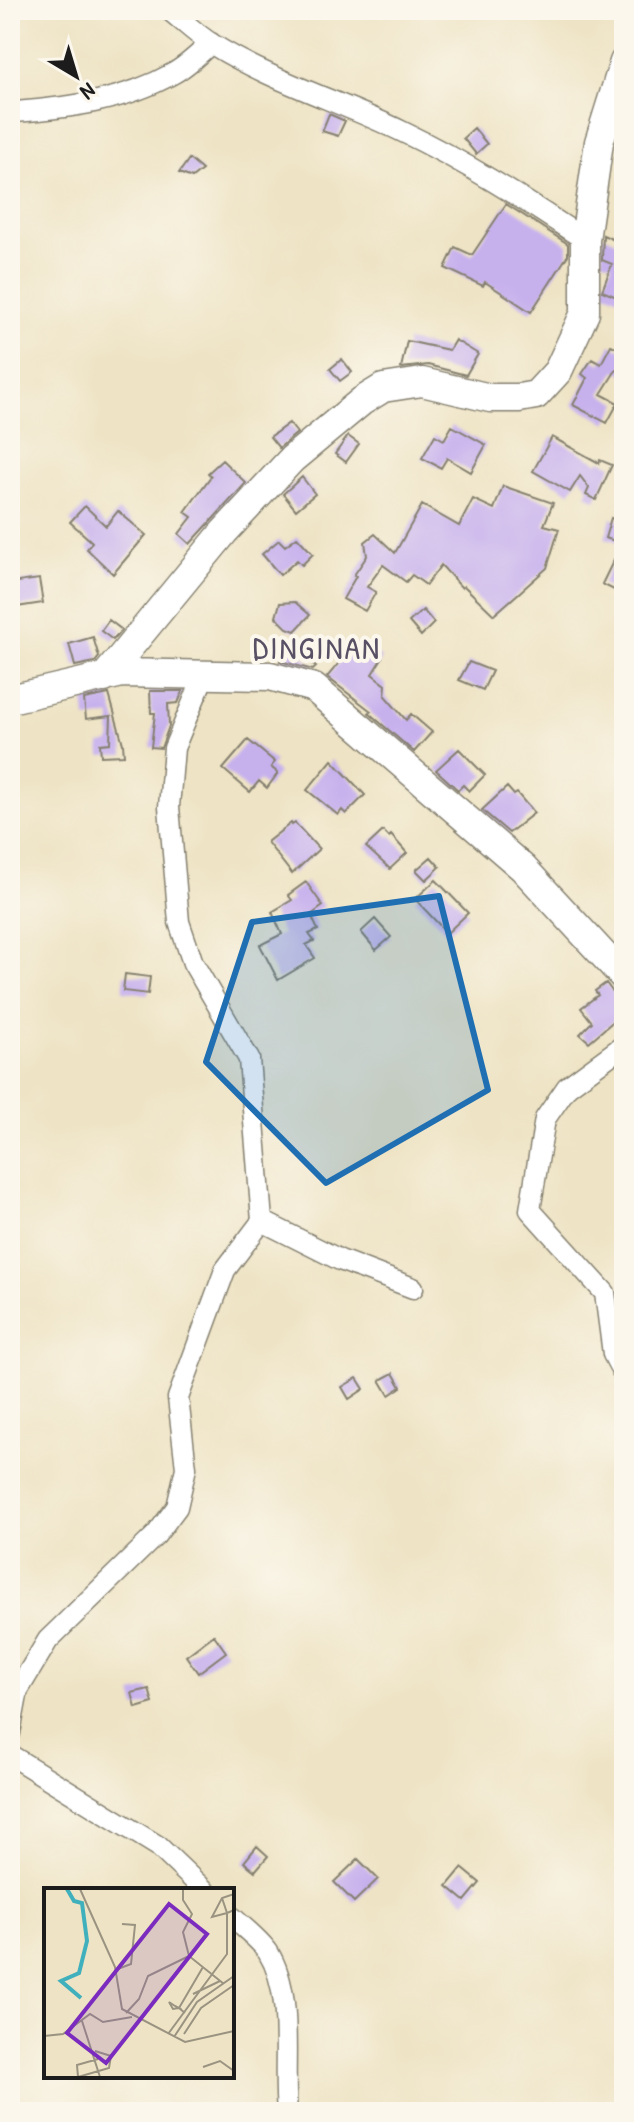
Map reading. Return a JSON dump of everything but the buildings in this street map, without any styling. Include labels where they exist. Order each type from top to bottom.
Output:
[{"type":"street","points":[[169,10],[211,43],[260,69],[355,110],[464,163],[585,240]]},
{"type":"street","points":[[10,110],[76,107],[134,91],[173,74],[211,43]]},
{"type":"street","points":[[104,678],[224,532],[292,459],[362,401],[383,388],[422,382],[490,398],[536,395],[558,371],[585,313],[585,240],[599,142],[624,62]]},
{"type":"street","points":[[10,699],[122,673],[270,676],[314,688],[523,868],[624,977]]},
{"type":"street","points":[[10,1733],[18,1690],[48,1640],[156,1535],[177,1507],[186,1468],[178,1398],[225,1270],[262,1221],[249,1059],[193,963],[179,922],[169,807],[174,748],[205,673]]},
{"type":"street","points":[[624,1045],[567,1087],[545,1119],[530,1210],[605,1293],[613,1354],[624,1375]]},
{"type":"street","points":[[262,1221],[340,1260],[413,1288]]},
{"type":"street","points":[[10,1755],[158,1846],[202,1888]]},
{"type":"street","points":[[234,1919],[266,1949],[279,1973],[283,1995],[287,2112]]},
{"type":"highlighted area","points":[[439,896],[488,1090],[326,1183],[206,1062],[252,922]]},
{"type":"district","name":"DINGINAN","points":[[317,647]]}]
